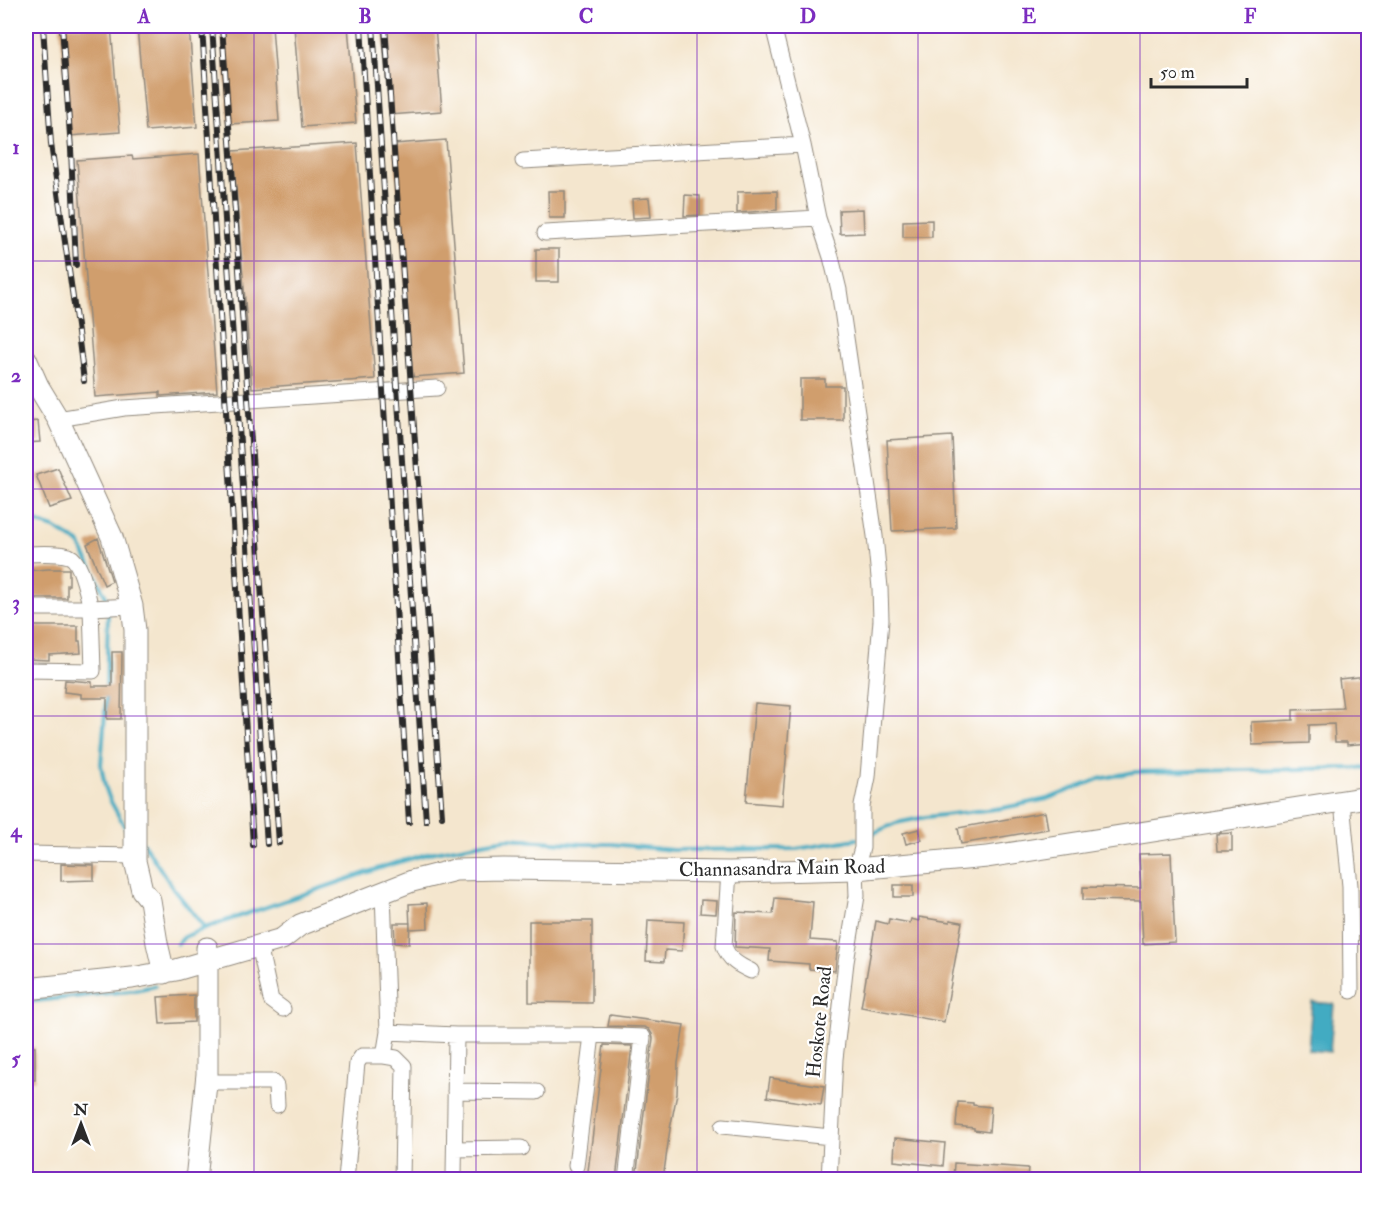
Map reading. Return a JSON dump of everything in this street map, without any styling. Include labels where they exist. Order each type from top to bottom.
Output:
[{"type":"main road","points":[[26,359],[32,386],[58,419],[112,537],[132,606],[135,630],[135,856],[142,890],[139,904],[144,946],[156,968]]},
{"type":"main road","name":"Channasandra Main Road","points":[[26,989],[132,978],[156,968],[207,954],[282,939],[300,925],[382,892],[412,881],[455,870],[729,872],[856,869],[987,857],[1368,797]]},
{"type":"main road","points":[[196,1179],[206,1082],[207,954],[279,926],[300,925]]},
{"type":"main road","name":"Channasandra Main Road","points":[[26,976],[131,967],[156,968]]},
{"type":"street","name":"Hoskote Road","points":[[773,26],[803,145],[818,218],[839,290],[875,536],[880,588],[880,631],[868,777],[862,806],[862,848],[856,869],[857,896],[834,1059],[829,1179]]},
{"type":"street","points":[[523,161],[803,145]]},
{"type":"street","points":[[545,233],[818,218]]},
{"type":"street","points":[[58,419],[124,408],[437,388]]},
{"type":"street","points":[[26,554],[71,556],[79,564],[91,608],[93,671],[26,670]]},
{"type":"street","points":[[26,608],[132,606]]},
{"type":"street","points":[[1342,802],[1350,886],[1351,991]]},
{"type":"street","points":[[26,854],[135,856]]},
{"type":"street","points":[[729,872],[724,946],[732,961],[751,971]]},
{"type":"street","points":[[382,892],[388,1032],[384,1056]]},
{"type":"street","points":[[259,945],[271,1000],[283,1009]]},
{"type":"street","points":[[388,1032],[643,1037],[626,1179]]},
{"type":"street","points":[[454,1176],[456,1035]]},
{"type":"street","points":[[576,1166],[592,1035]]},
{"type":"street","points":[[346,1179],[357,1063],[362,1056],[396,1058],[404,1066],[402,1179]]},
{"type":"street","points":[[206,1082],[273,1082],[276,1086],[277,1105]]},
{"type":"street","points":[[455,1091],[537,1092]]},
{"type":"street","points":[[723,1126],[831,1137]]},
{"type":"street","points":[[454,1149],[521,1148]]},
{"type":"water","points":[[1312,1002],[1334,1004],[1330,1052],[1308,1050]]},
{"type":"building","points":[[60,26],[111,26],[120,132],[69,136]]},
{"type":"building","points":[[137,26],[189,26],[197,127],[146,131]]},
{"type":"building","points":[[221,26],[272,26],[279,121],[229,124]]},
{"type":"building","points":[[294,26],[348,26],[356,123],[302,127]]},
{"type":"building","points":[[382,26],[435,26],[442,111],[389,115]]},
{"type":"building","points":[[446,140],[464,373],[413,377],[394,144]]},
{"type":"building","points":[[357,143],[375,379],[252,388],[233,151]]},
{"type":"building","points":[[199,154],[217,392],[160,396],[160,392],[95,397],[77,160]]},
{"type":"building","points":[[548,191],[565,191],[565,218],[549,218]]},
{"type":"building","points":[[777,191],[777,210],[737,213],[737,192]]},
{"type":"building","points":[[685,195],[700,196],[700,215],[684,216]]},
{"type":"building","points":[[649,198],[651,217],[633,218],[632,199]]},
{"type":"building","points":[[863,209],[864,233],[840,234],[839,210]]},
{"type":"building","points":[[932,220],[932,237],[903,237],[903,221]]},
{"type":"building","points":[[536,249],[559,249],[559,282],[536,282]]},
{"type":"building","points":[[800,379],[825,379],[825,386],[843,386],[843,420],[800,420]]},
{"type":"building","points":[[38,421],[40,442],[26,443],[26,422]]},
{"type":"building","points":[[952,436],[956,528],[892,531],[887,440]]},
{"type":"building","points":[[58,468],[72,501],[49,508],[36,475]]},
{"type":"building","points":[[98,538],[112,581],[104,585],[87,544]]},
{"type":"building","points":[[69,569],[67,598],[26,598],[26,571]]},
{"type":"building","points":[[26,626],[78,626],[81,653],[49,655],[49,660],[26,659]]},
{"type":"building","points":[[112,652],[122,652],[121,719],[107,719],[107,698],[81,698],[81,694],[64,692],[65,680],[92,682],[92,686],[112,686]]},
{"type":"building","points":[[1367,676],[1368,743],[1347,745],[1347,742],[1335,742],[1334,724],[1309,725],[1309,743],[1252,745],[1251,722],[1293,720],[1293,710],[1343,708],[1339,679]]},
{"type":"building","points":[[755,703],[791,706],[782,805],[746,802]]},
{"type":"building","points":[[1045,812],[1048,829],[961,844],[958,828]]},
{"type":"building","points":[[919,829],[922,840],[906,844],[903,833]]},
{"type":"building","points":[[1232,833],[1232,851],[1217,851],[1216,834]]},
{"type":"building","points":[[1171,853],[1175,942],[1143,944],[1141,901],[1083,900],[1083,887],[1141,888],[1139,854]]},
{"type":"building","points":[[61,864],[94,865],[94,880],[61,881]]},
{"type":"building","points":[[894,885],[913,885],[913,897],[894,897]]},
{"type":"building","points":[[775,898],[813,902],[810,940],[838,942],[835,971],[809,969],[809,964],[769,961],[770,949],[735,947],[736,912],[773,914]]},
{"type":"building","points":[[701,900],[717,901],[716,914],[700,913]]},
{"type":"building","points":[[427,903],[428,928],[410,929],[409,904]]},
{"type":"building","points":[[919,917],[962,922],[944,1022],[861,1007],[876,921],[888,924],[889,919],[910,923],[911,919],[919,921]]},
{"type":"building","points":[[648,920],[684,922],[682,951],[665,950],[664,962],[646,961]]},
{"type":"building","points":[[529,921],[592,921],[592,1003],[529,1002]]},
{"type":"building","points":[[394,923],[410,923],[409,944],[395,943]]},
{"type":"building","points":[[194,995],[194,1022],[160,1024],[158,997]]},
{"type":"building","points":[[610,1015],[684,1025],[678,1063],[677,1094],[663,1179],[636,1179],[652,1034],[644,1027],[608,1026]]},
{"type":"building","points":[[604,1045],[632,1046],[616,1179],[587,1179]]},
{"type":"building","points":[[26,1047],[35,1047],[35,1080],[26,1080]]},
{"type":"building","points":[[770,1078],[824,1086],[821,1105],[767,1097]]},
{"type":"building","points":[[958,1102],[991,1107],[989,1132],[956,1126]]},
{"type":"building","points":[[895,1138],[945,1143],[943,1166],[894,1161]]},
{"type":"building","points":[[954,1163],[1028,1168],[1027,1179],[953,1179]]},
{"type":"waterway","points":[[26,519],[54,528],[79,543],[108,601]]},
{"type":"waterway","points":[[108,611],[106,701],[101,765],[110,800],[126,829]]},
{"type":"waterway","points":[[867,836],[896,823],[1003,808],[1047,799],[1099,779],[1134,772],[1368,767]]},
{"type":"waterway","points":[[178,944],[184,937],[205,928],[392,864],[434,852],[488,842],[508,839],[612,844],[672,850],[796,849],[857,839]]},
{"type":"waterway","points":[[143,843],[173,888],[205,928]]},
{"type":"waterway","points":[[26,1002],[130,991],[155,986]]},
{"type":"railway","points":[[43,26],[51,144],[84,381]]},
{"type":"railway","points":[[62,26],[76,265]]},
{"type":"railway","points":[[202,26],[253,845]]},
{"type":"railway","points":[[212,26],[267,844]]},
{"type":"railway","points":[[222,26],[279,843]]},
{"type":"railway","points":[[361,26],[409,822]]},
{"type":"railway","points":[[373,26],[426,821]]},
{"type":"railway","points":[[385,26],[442,816]]}]
